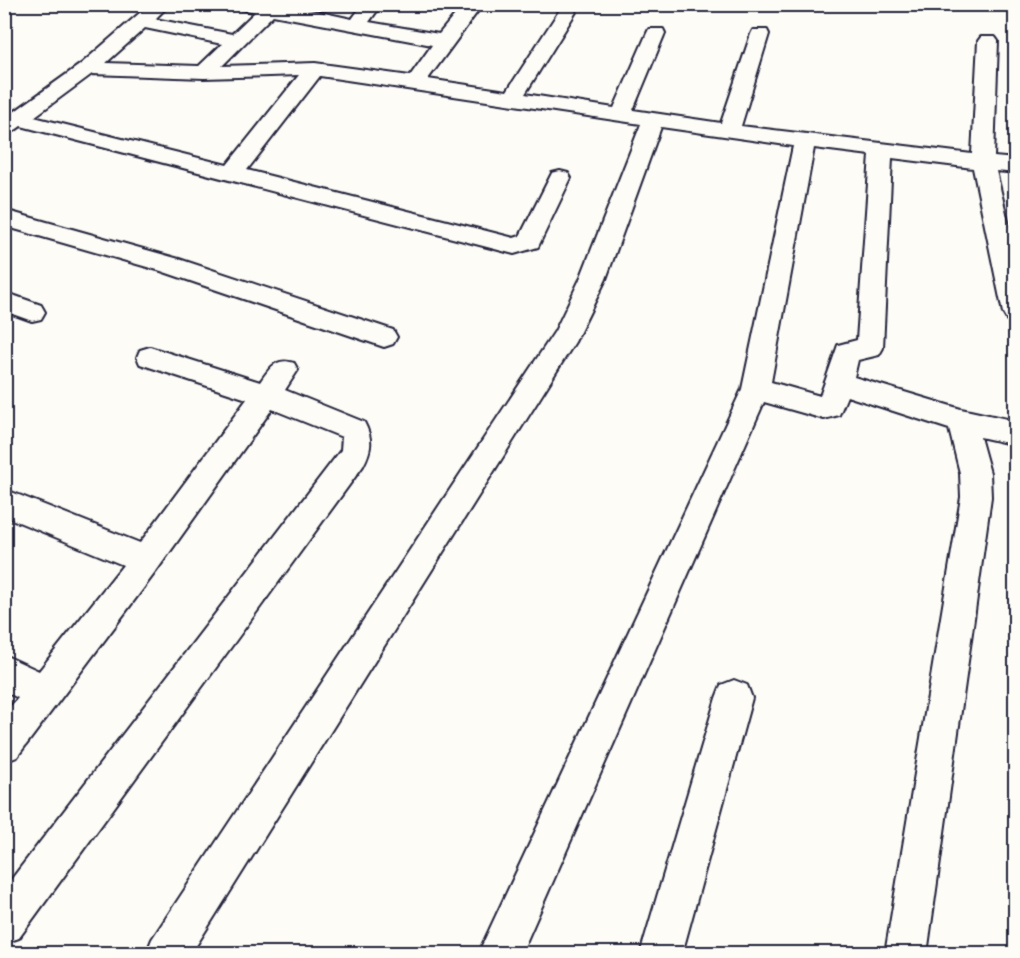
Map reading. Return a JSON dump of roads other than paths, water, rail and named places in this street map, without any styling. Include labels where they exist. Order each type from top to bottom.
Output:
[{"type":"street","points":[[11,124],[88,68],[161,4]]},
{"type":"street","points":[[242,4],[271,7],[356,26],[444,41]]},
{"type":"street","points":[[356,26],[373,4]]},
{"type":"street","points":[[416,82],[444,41],[474,4]]},
{"type":"street","points":[[204,72],[271,7]]},
{"type":"street","points":[[512,99],[567,12]]},
{"type":"street","points":[[142,22],[238,40]]},
{"type":"street","points":[[621,115],[656,33]]},
{"type":"street","points":[[729,131],[760,34]]},
{"type":"street","points":[[988,41],[983,163],[1016,313]]},
{"type":"street","points":[[88,68],[204,72],[315,69],[416,82],[512,99],[729,131],[1016,166]]},
{"type":"street","points":[[233,172],[315,69]]},
{"type":"street","points":[[167,954],[567,335],[593,279],[653,120]]},
{"type":"street","points":[[11,124],[233,172],[514,246],[529,241],[560,178]]},
{"type":"street","points":[[499,954],[756,388],[805,141]]},
{"type":"street","points":[[756,388],[824,408],[830,406],[847,352],[870,348],[881,150]]},
{"type":"street","points":[[4,218],[170,265],[384,337]]},
{"type":"street","points":[[4,301],[32,312]]},
{"type":"street","points":[[4,923],[353,457],[358,439],[354,430],[275,382],[150,357]]},
{"type":"street","points":[[4,744],[146,560],[275,382]]},
{"type":"street","points":[[838,383],[961,421],[1016,432]]},
{"type":"street","points":[[906,954],[976,497],[975,473],[961,421]]},
{"type":"street","points":[[4,502],[146,560]]},
{"type":"street","points":[[4,672],[44,693]]},
{"type":"street","points":[[661,954],[734,698]]}]
